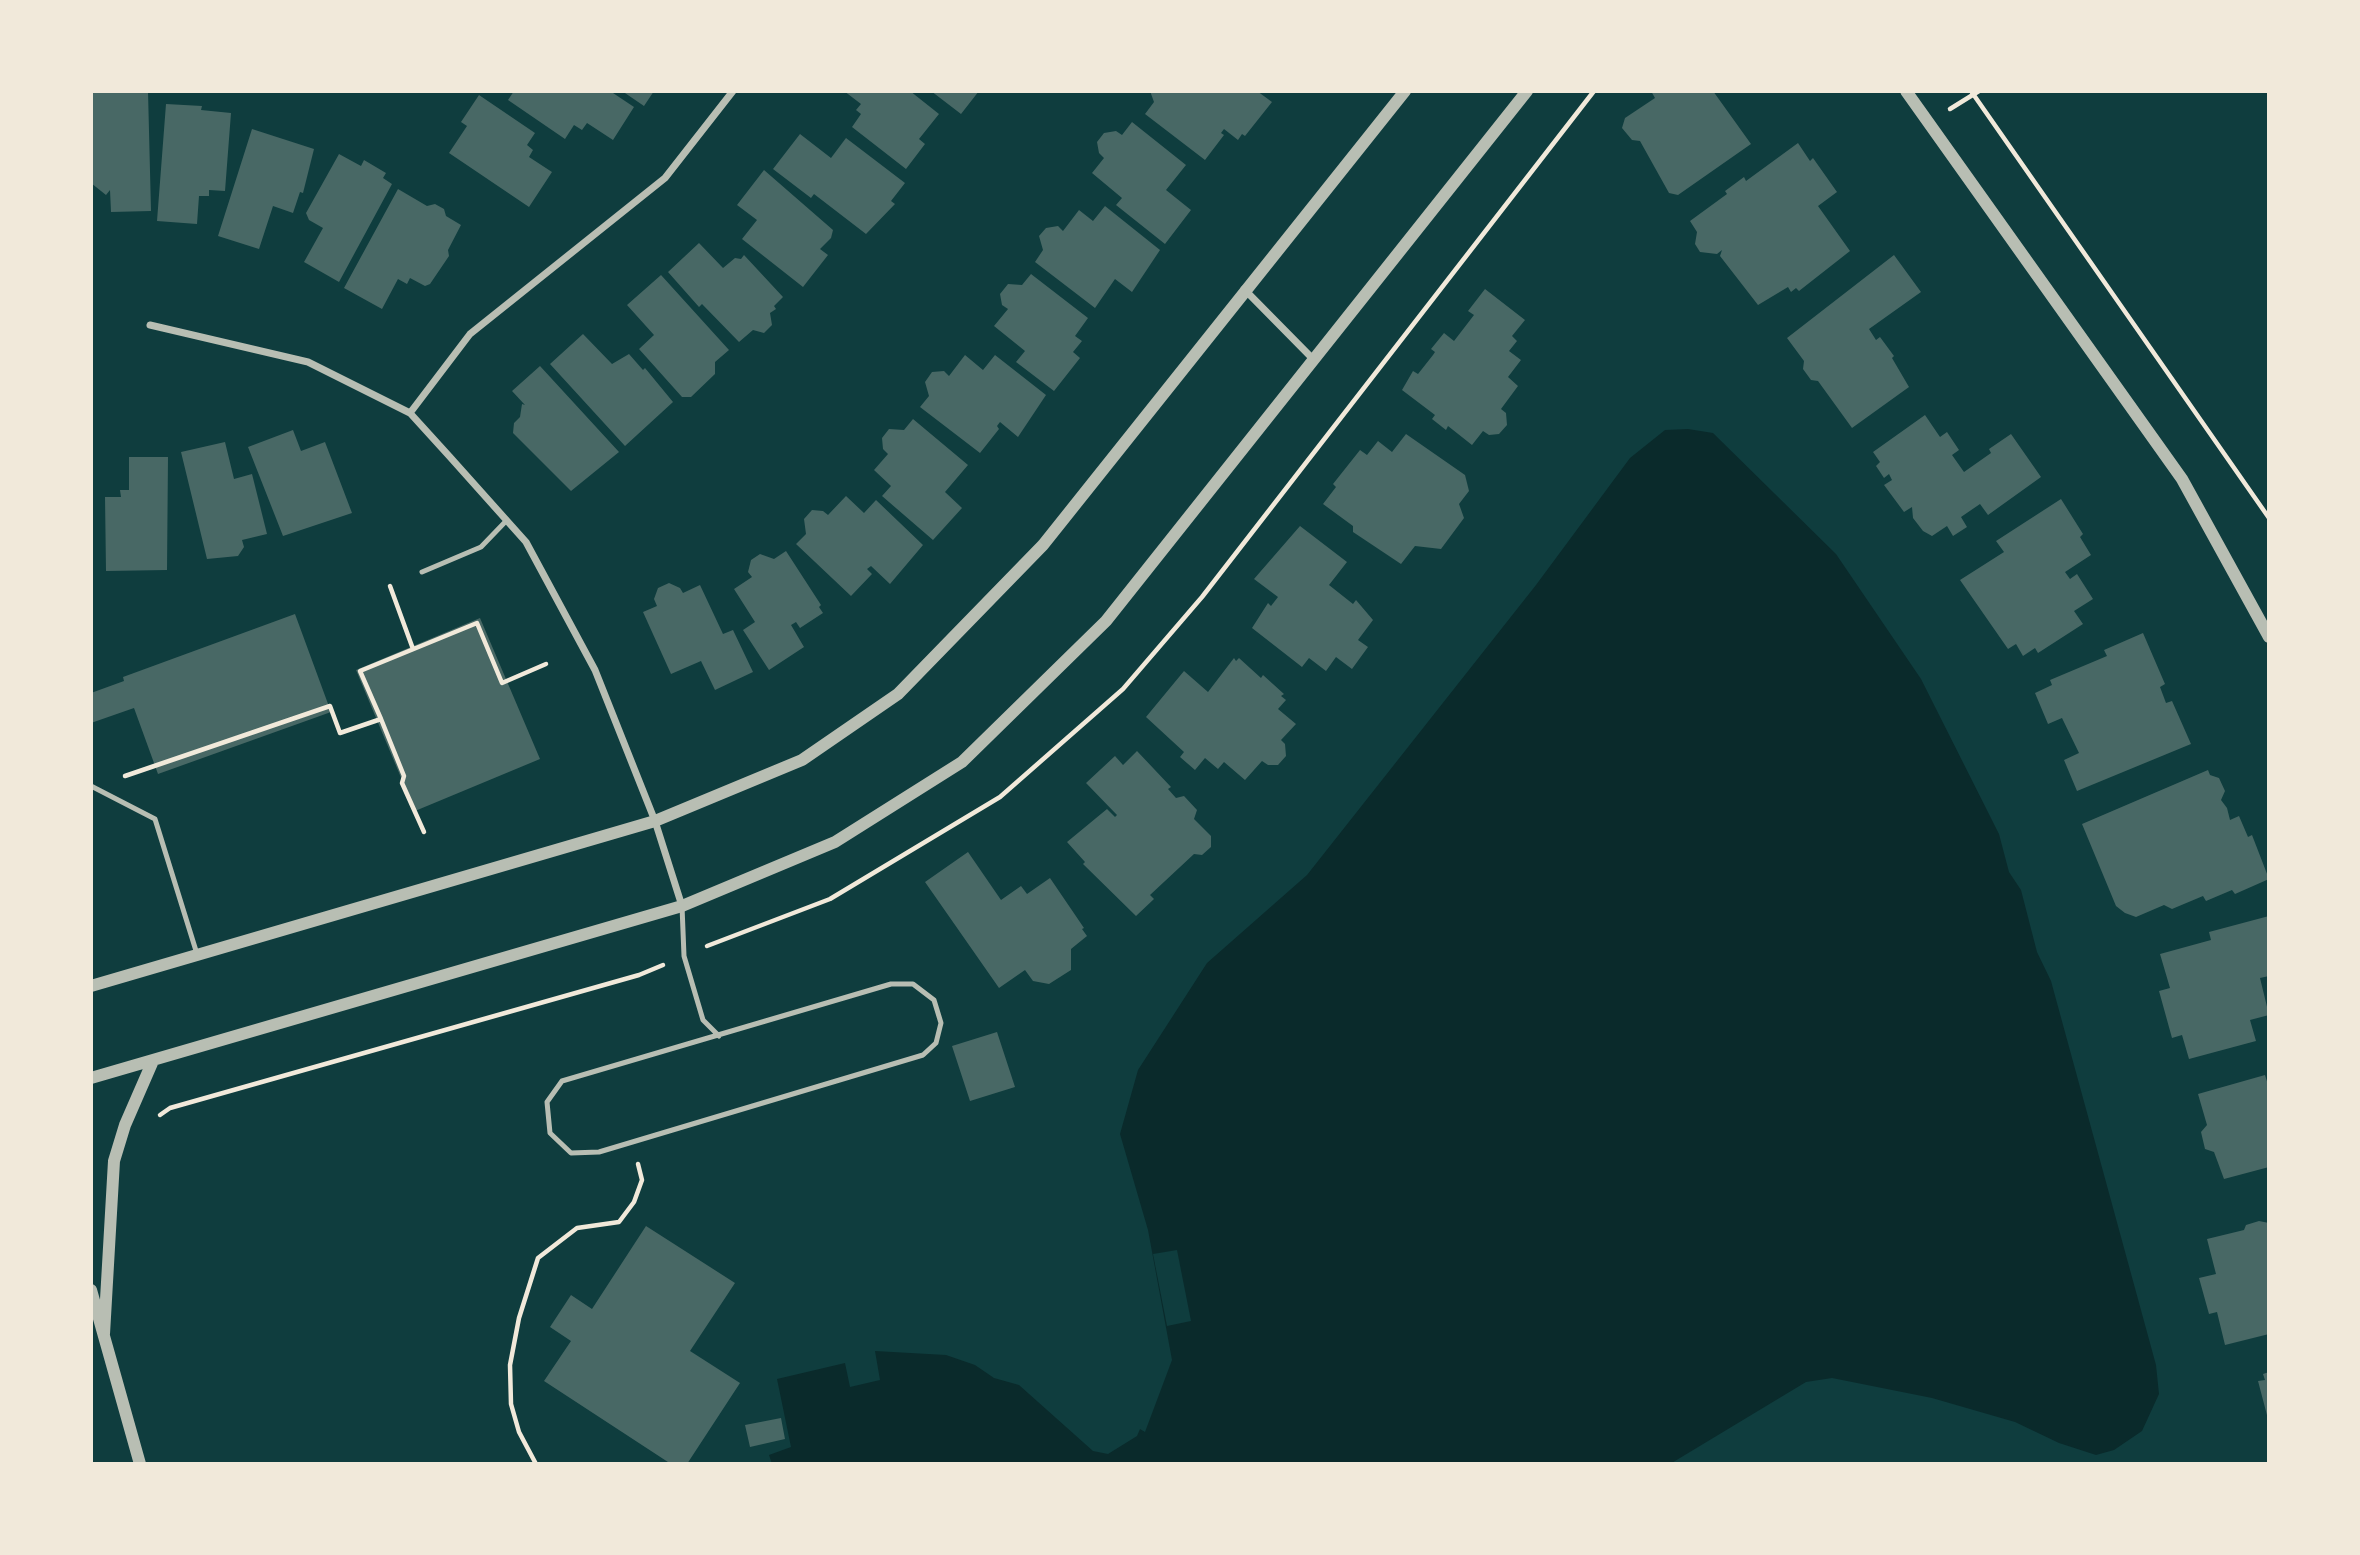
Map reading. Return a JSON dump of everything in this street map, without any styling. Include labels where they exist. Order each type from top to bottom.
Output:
[{"type":"street","points":[[410,413],[470,334],[665,178],[733,91]]},
{"type":"street","points":[[91,986],[655,821],[802,760],[898,694],[1042,545],[1405,91]]},
{"type":"street","points":[[91,1078],[152,1063],[682,906],[835,842],[962,762],[1105,621],[1527,91]]},
{"type":"street","points":[[1906,91],[2182,479],[2269,637]]},
{"type":"street","points":[[1244,289],[1312,358]]},
{"type":"street","points":[[150,325],[308,362],[410,413],[526,542],[595,670],[655,821],[682,906]]},
{"type":"street","points":[[104,1334],[114,1161],[125,1125],[152,1063]]},
{"type":"street","points":[[91,1290],[140,1464]]},
{"type":"lane","points":[[422,572],[481,547],[507,520]]},
{"type":"lane","points":[[92,786],[155,819],[197,954]]},
{"type":"lane","points":[[682,906],[684,956],[703,1020],[719,1036]]},
{"type":"lane","points":[[891,984],[913,985],[933,1000],[941,1023],[936,1044],[923,1055],[633,1142],[599,1152],[572,1153],[550,1133],[547,1102],[562,1081],[594,1069],[719,1036],[891,984]]},
{"type":"path","points":[[155,1122],[170,1108],[639,975],[830,899],[1000,797],[1123,689],[1202,597],[1594,91]]},
{"type":"path","points":[[1971,91],[2269,518]]},
{"type":"path","points":[[390,586],[413,649]]},
{"type":"path","points":[[424,832],[402,783],[404,776],[360,671],[477,623],[502,682],[546,664]]},
{"type":"path","points":[[92,786],[330,706],[340,733],[381,719]]},
{"type":"path","points":[[536,1464],[519,1432],[512,1404],[510,1366],[519,1318],[538,1258],[577,1228],[619,1222],[634,1202],[642,1180],[633,1142]]},
{"type":"water","points":[[1688,429],[1713,433],[1836,554],[1921,679],[1999,834],[2009,872],[2021,890],[2037,952],[2051,981],[2156,1365],[2159,1394],[2142,1431],[2114,1450],[2096,1455],[2059,1443],[2015,1422],[1932,1398],[1832,1378],[1806,1382],[1670,1464],[772,1464],[769,1455],[791,1447],[777,1379],[845,1363],[850,1387],[880,1380],[875,1351],[946,1355],[975,1365],[994,1378],[1019,1385],[1093,1451],[1108,1454],[1137,1436],[1140,1429],[1145,1432],[1172,1360],[1148,1230],[1120,1134],[1138,1070],[1207,963],[1307,875],[1536,585],[1630,458],[1665,430]]},
{"type":"pier","points":[[1177,1250],[1191,1321],[1167,1326],[1153,1254]]},
{"type":"building","points":[[91,91],[148,91],[151,211],[111,212],[110,190],[106,195],[91,183]]},
{"type":"building","points":[[514,91],[610,91],[634,107],[613,140],[587,123],[582,130],[574,125],[565,139],[508,100]]},
{"type":"building","points":[[622,91],[654,91],[644,106]]},
{"type":"building","points":[[844,91],[910,91],[939,114],[919,139],[925,144],[906,169],[852,127],[861,114],[856,110],[861,104]]},
{"type":"building","points":[[931,91],[979,91],[961,114]]},
{"type":"building","points":[[1150,91],[1257,91],[1272,102],[1245,136],[1242,134],[1238,140],[1224,129],[1221,133],[1224,135],[1205,160],[1145,114],[1154,102]]},
{"type":"building","points":[[1651,91],[1713,91],[1751,144],[1678,195],[1669,193],[1640,141],[1632,140],[1622,128],[1625,118],[1655,98]]},
{"type":"building","points":[[479,95],[535,133],[527,145],[533,150],[529,157],[552,172],[529,207],[449,153],[467,126],[461,122]]},
{"type":"building","points":[[166,104],[202,106],[201,110],[231,113],[225,191],[209,190],[209,196],[199,196],[197,224],[157,221]]},
{"type":"building","points":[[1132,122],[1186,165],[1166,190],[1191,210],[1165,244],[1116,205],[1122,198],[1092,173],[1104,158],[1099,153],[1097,142],[1104,133],[1116,131],[1122,135]]},
{"type":"building","points":[[252,129],[314,149],[303,193],[300,192],[293,213],[273,206],[259,249],[218,236]]},
{"type":"building","points":[[800,134],[831,158],[846,138],[905,183],[891,201],[895,204],[866,234],[814,194],[811,198],[773,169]]},
{"type":"building","points":[[1798,143],[1810,161],[1813,158],[1837,192],[1818,206],[1850,251],[1799,291],[1796,288],[1791,292],[1788,287],[1758,305],[1720,256],[1722,250],[1717,254],[1700,252],[1695,244],[1697,232],[1690,221],[1727,194],[1725,191],[1744,177],[1746,181]]},
{"type":"building","points":[[339,154],[361,166],[364,160],[386,173],[383,178],[392,184],[339,282],[304,262],[323,228],[309,220],[306,213]]},
{"type":"building","points":[[764,170],[833,230],[831,238],[820,249],[828,255],[803,287],[742,239],[757,220],[737,205]]},
{"type":"building","points":[[398,189],[427,206],[435,204],[444,209],[446,216],[461,225],[448,250],[449,256],[430,284],[425,286],[410,278],[407,284],[398,279],[382,309],[344,288]]},
{"type":"building","points":[[1105,206],[1160,250],[1132,292],[1115,279],[1095,308],[1035,262],[1043,250],[1039,236],[1046,228],[1058,226],[1063,231],[1079,210],[1093,221]]},
{"type":"building","points":[[699,243],[723,268],[735,258],[741,259],[744,255],[783,297],[774,306],[776,309],[770,313],[772,325],[764,333],[753,330],[739,342],[702,304],[699,307],[668,272]]},
{"type":"building","points":[[1894,255],[1921,292],[1869,329],[1876,340],[1880,337],[1894,356],[1892,358],[1909,387],[1852,428],[1818,381],[1811,380],[1803,369],[1804,361],[1787,338]]},
{"type":"building","points":[[1031,274],[1088,318],[1075,336],[1082,341],[1073,352],[1080,358],[1054,391],[1016,362],[1025,351],[994,326],[1008,309],[1002,305],[1000,294],[1008,284],[1022,285]]},
{"type":"building","points":[[661,275],[729,350],[715,362],[715,374],[691,397],[682,397],[639,349],[654,335],[627,305]]},
{"type":"building","points":[[1485,289],[1525,320],[1512,336],[1517,341],[1509,351],[1521,360],[1508,377],[1518,386],[1501,409],[1506,413],[1507,425],[1499,434],[1489,435],[1483,431],[1472,445],[1448,426],[1446,430],[1432,419],[1435,415],[1402,390],[1413,371],[1418,374],[1433,355],[1435,352],[1431,349],[1444,333],[1454,341],[1474,315],[1468,311]]},
{"type":"building","points":[[583,334],[612,364],[629,354],[643,370],[645,368],[673,402],[625,446],[550,364]]},
{"type":"building","points":[[965,355],[983,370],[995,355],[1046,395],[1018,437],[1000,422],[997,426],[999,429],[980,453],[920,407],[929,396],[925,382],[932,372],[944,371],[949,376]]},
{"type":"building","points":[[540,366],[619,452],[571,491],[513,433],[522,404],[525,405],[512,391]]},
{"type":"building","points":[[1925,415],[1940,437],[1947,432],[1959,450],[1952,455],[1964,472],[1991,453],[1989,449],[2011,434],[2041,477],[1988,515],[1980,504],[1961,517],[1967,527],[1953,536],[1947,526],[1932,536],[1923,531],[1913,518],[1912,507],[1904,512],[1884,485],[1892,480],[1889,474],[1884,478],[1876,466],[1880,462],[1873,452]]},
{"type":"building","points":[[913,419],[968,465],[945,492],[962,508],[933,540],[882,496],[891,486],[874,470],[888,454],[883,449],[882,438],[889,429],[904,430]]},
{"type":"building","points":[[293,430],[301,451],[325,442],[352,513],[283,536],[248,447]]},
{"type":"building","points":[[1406,434],[1465,475],[1469,491],[1459,504],[1464,518],[1441,549],[1415,546],[1401,564],[1353,532],[1353,526],[1323,504],[1336,487],[1333,484],[1360,450],[1367,455],[1378,441],[1392,452]]},
{"type":"building","points":[[225,442],[234,479],[252,474],[267,534],[242,540],[244,547],[238,556],[207,559],[181,452]]},
{"type":"building","points":[[129,457],[168,457],[167,570],[106,571],[105,497],[121,497],[120,490],[129,490]]},
{"type":"building","points":[[846,496],[864,513],[876,500],[923,545],[890,584],[871,566],[867,569],[872,574],[851,596],[796,544],[806,534],[804,519],[812,510],[823,511],[828,515]]},
{"type":"building","points":[[2061,499],[2083,534],[2080,537],[2091,555],[2065,572],[2070,579],[2077,574],[2093,599],[2074,611],[2083,624],[2038,653],[2035,648],[2023,656],[2016,644],[2008,649],[1960,580],[2004,552],[1996,541]]},
{"type":"building","points":[[1300,526],[1347,562],[1329,585],[1353,604],[1356,600],[1373,620],[1358,640],[1368,647],[1352,669],[1336,657],[1326,671],[1309,658],[1302,667],[1252,628],[1268,603],[1271,606],[1278,597],[1254,579]]},
{"type":"building","points":[[786,551],[821,605],[819,607],[823,613],[800,628],[796,622],[791,625],[804,647],[769,670],[743,630],[755,622],[734,589],[752,577],[748,572],[751,560],[760,554],[774,559]]},
{"type":"building","points":[[669,583],[680,588],[683,593],[700,585],[723,634],[733,630],[753,672],[715,690],[701,661],[671,674],[643,612],[657,606],[654,599],[658,588]]},
{"type":"building","points":[[295,614],[331,712],[158,774],[134,708],[91,723],[91,693],[124,681],[123,677]]},
{"type":"building","points":[[480,618],[540,759],[415,811],[356,670]]},
{"type":"building","points":[[2143,633],[2165,684],[2160,687],[2166,703],[2172,701],[2191,744],[2077,791],[2064,760],[2079,753],[2062,718],[2048,724],[2035,693],[2052,685],[2050,680],[2107,656],[2104,650]]},
{"type":"building","points":[[1234,658],[1236,661],[1239,658],[1261,678],[1263,675],[1284,694],[1281,696],[1286,700],[1278,709],[1296,724],[1281,740],[1285,744],[1286,756],[1278,765],[1268,765],[1262,761],[1245,780],[1224,762],[1218,769],[1205,758],[1195,770],[1180,757],[1184,752],[1146,717],[1184,671],[1208,692]]},
{"type":"building","points":[[1137,751],[1171,787],[1168,789],[1176,798],[1184,796],[1197,810],[1194,819],[1211,836],[1211,847],[1202,855],[1194,854],[1150,895],[1154,899],[1136,916],[1083,864],[1085,862],[1067,842],[1107,809],[1115,817],[1117,815],[1086,783],[1115,756],[1123,765]]},
{"type":"building","points":[[2208,770],[2210,775],[2219,778],[2225,791],[2221,800],[2227,808],[2230,820],[2239,816],[2248,837],[2252,835],[2269,879],[2235,894],[2232,890],[2206,901],[2203,896],[2172,909],[2164,905],[2136,917],[2125,913],[2116,906],[2082,824]]},
{"type":"building","points":[[968,852],[1001,900],[1021,886],[1027,894],[1050,878],[1087,936],[1071,949],[1071,970],[1049,984],[1033,981],[1025,970],[999,988],[925,882]]},
{"type":"building","points":[[2269,916],[2269,976],[2260,978],[2269,1015],[2250,1020],[2256,1041],[2189,1059],[2182,1035],[2172,1038],[2159,991],[2170,988],[2160,954],[2211,940],[2209,932]]},
{"type":"building","points":[[997,1032],[1015,1087],[970,1101],[952,1046]]},
{"type":"building","points":[[2265,1075],[2269,1088],[2269,1167],[2224,1179],[2214,1152],[2205,1149],[2201,1132],[2207,1125],[2198,1094]]},
{"type":"building","points":[[2259,1221],[2269,1223],[2269,1334],[2225,1345],[2217,1312],[2209,1314],[2199,1278],[2216,1274],[2207,1239],[2244,1230],[2246,1225]]},
{"type":"building","points":[[646,1226],[735,1283],[690,1351],[740,1383],[687,1464],[671,1464],[544,1381],[571,1341],[550,1327],[571,1295],[592,1309]]},
{"type":"building","points":[[2269,1372],[2268,1419],[2258,1381],[2265,1380],[2263,1374]]},
{"type":"building","points":[[781,1418],[785,1439],[750,1447],[745,1425]]}]
